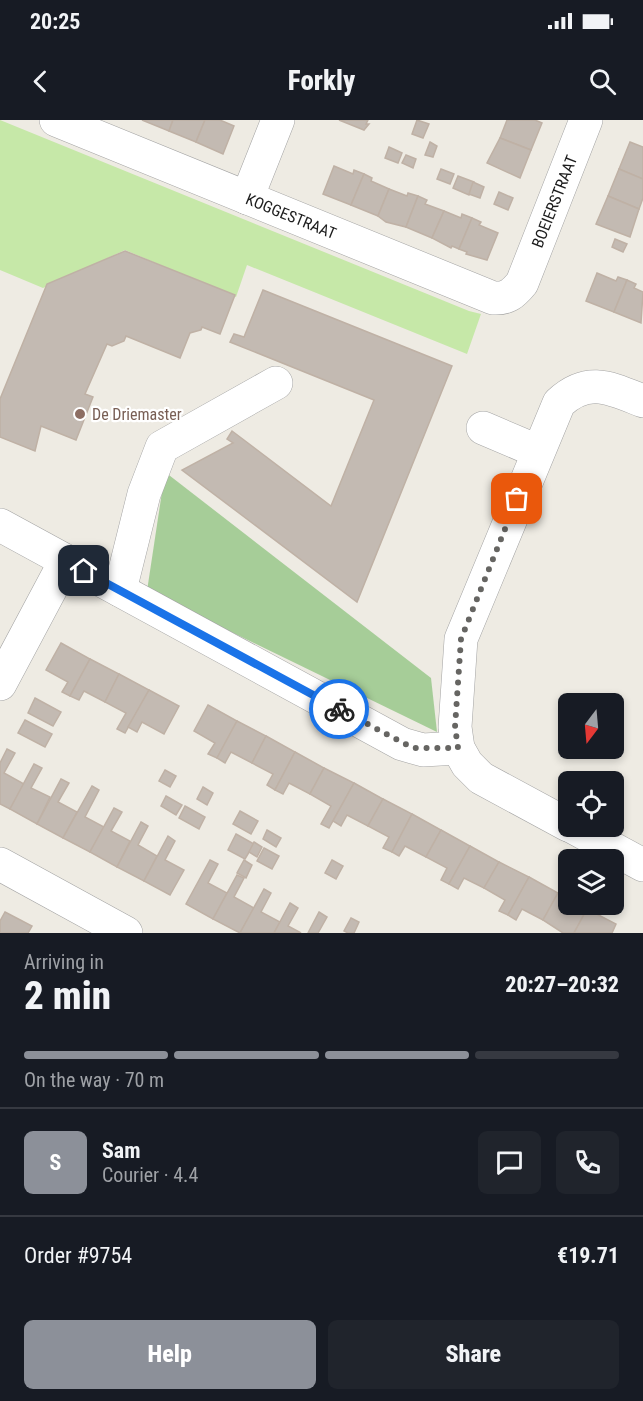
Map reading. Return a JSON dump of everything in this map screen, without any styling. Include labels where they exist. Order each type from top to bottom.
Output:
[{"type":"street","name":"KOGGESTRAAT","points":[[56,120],[493,298],[504,299],[513,294],[522,283]]},
{"type":"street","points":[[247,198],[278,120]]},
{"type":"street","name":"BOEIERSTRAAT","points":[[522,283],[586,120]]},
{"type":"street","points":[[120,590],[144,494],[162,447],[276,383]]},
{"type":"street","points":[[558,819],[481,777],[467,764],[458,748],[455,727],[461,639],[559,403],[569,394],[596,386],[611,388],[643,401]]},
{"type":"street","points":[[483,428],[537,452]]},
{"type":"street","points":[[0,525],[402,744],[423,750],[458,748]]},
{"type":"street","points":[[0,684],[65,562]]},
{"type":"street","points":[[591,837],[643,865]]},
{"type":"street","points":[[0,864],[117,931]]},
{"type":"green space","points":[[0,120],[481,314],[467,354],[247,265],[236,297],[125,250],[43,288],[0,270]]},
{"type":"green space","points":[[165,472],[431,678],[437,732],[147,591]]},
{"type":"building","points":[[142,120],[173,120],[169,131]]},
{"type":"building","points":[[173,120],[205,120],[196,142],[169,131]]},
{"type":"building","points":[[205,120],[220,120],[234,126],[223,154],[196,142]]},
{"type":"building","points":[[339,120],[368,120],[366,124],[369,124],[364,130]]},
{"type":"building","points":[[417,120],[429,124],[423,138],[412,134]]},
{"type":"building","points":[[507,120],[535,120],[542,123],[531,150],[500,138]]},
{"type":"building","points":[[500,138],[531,150],[520,178],[487,163]]},
{"type":"building","points":[[430,142],[437,146],[433,157],[425,155]]},
{"type":"building","points":[[630,142],[643,147],[643,179],[619,169]]},
{"type":"building","points":[[389,147],[402,153],[398,163],[385,158]]},
{"type":"building","points":[[406,155],[416,159],[413,168],[402,163]]},
{"type":"building","points":[[334,166],[353,174],[354,170],[364,174],[351,205],[323,194]]},
{"type":"building","points":[[441,169],[454,174],[450,184],[437,179]]},
{"type":"building","points":[[619,169],[643,179],[643,198],[639,209],[608,196]]},
{"type":"building","points":[[364,174],[372,178],[371,181],[389,189],[378,216],[351,205]]},
{"type":"building","points":[[458,176],[474,182],[469,195],[453,188]]},
{"type":"building","points":[[473,182],[484,187],[480,198],[469,194]]},
{"type":"building","points":[[389,189],[407,196],[408,193],[418,196],[406,227],[386,222],[378,216]]},
{"type":"building","points":[[499,192],[513,198],[508,210],[494,204]]},
{"type":"building","points":[[418,196],[427,200],[425,204],[444,211],[432,238],[406,227]]},
{"type":"building","points":[[608,196],[639,209],[630,237],[596,224]]},
{"type":"building","points":[[444,211],[461,218],[462,214],[472,218],[459,249],[452,246],[451,248],[432,238]]},
{"type":"building","points":[[472,218],[481,222],[479,225],[498,233],[487,260],[466,254],[467,252],[459,249]]},
{"type":"building","points":[[615,239],[627,244],[623,252],[612,247]]},
{"type":"building","points":[[125,251],[235,295],[220,334],[202,327],[201,330],[190,333],[180,358],[126,336],[124,341],[112,346],[107,344],[85,394],[93,397],[76,440],[41,426],[35,451],[0,437],[0,399],[47,284]]},
{"type":"building","points":[[597,273],[616,281],[618,277],[627,280],[614,312],[586,301]]},
{"type":"building","points":[[627,280],[636,284],[634,288],[643,292],[641,323],[614,312]]},
{"type":"building","points":[[263,290],[452,366],[357,602],[182,470],[233,443],[227,439],[232,431],[331,506],[374,400],[230,342],[234,334],[244,337]]},
{"type":"building","points":[[61,643],[90,659],[70,696],[62,692],[68,682],[46,670]]},
{"type":"building","points":[[90,659],[119,674],[105,702],[84,691],[79,700],[70,696]]},
{"type":"building","points":[[119,674],[149,690],[125,733],[117,729],[126,713],[105,702]]},
{"type":"building","points":[[149,690],[179,706],[164,734],[142,722],[137,732],[128,727]]},
{"type":"building","points":[[35,698],[61,712],[53,726],[28,713]]},
{"type":"building","points":[[208,705],[237,721],[217,758],[208,754],[215,743],[194,731]]},
{"type":"building","points":[[25,720],[52,734],[45,747],[18,733]]},
{"type":"building","points":[[237,721],[266,736],[252,763],[231,752],[225,763],[217,758]]},
{"type":"building","points":[[266,736],[295,752],[275,790],[267,785],[273,774],[252,763]]},
{"type":"building","points":[[7,749],[15,753],[4,773],[24,784],[10,809],[0,804],[0,763]]},
{"type":"building","points":[[295,752],[324,768],[310,794],[289,783],[283,794],[275,790]]},
{"type":"building","points":[[34,764],[42,768],[31,788],[50,797],[37,824],[10,809]]},
{"type":"building","points":[[324,768],[354,783],[329,828],[321,824],[331,806],[310,794]]},
{"type":"building","points":[[165,770],[176,776],[170,787],[159,781]]},
{"type":"building","points":[[61,779],[69,783],[58,802],[77,812],[63,838],[37,824]]},
{"type":"building","points":[[354,783],[383,799],[368,826],[347,815],[341,826],[333,821]]},
{"type":"building","points":[[92,786],[99,790],[85,817],[104,827],[90,852],[63,838]]},
{"type":"building","points":[[203,787],[213,793],[207,805],[197,799]]},
{"type":"building","points":[[166,796],[182,805],[176,815],[161,806]]},
{"type":"building","points":[[383,799],[412,814],[392,852],[383,848],[389,837],[368,826]]},
{"type":"building","points":[[185,806],[205,817],[199,829],[179,818]]},
{"type":"building","points":[[114,808],[122,812],[111,831],[130,841],[117,867],[90,852]]},
{"type":"building","points":[[240,811],[258,821],[251,834],[233,824]]},
{"type":"building","points":[[412,814],[441,830],[426,857],[405,846],[399,856],[392,852]]},
{"type":"building","points":[[141,822],[148,826],[138,845],[157,856],[144,881],[117,867]]},
{"type":"building","points":[[267,830],[281,838],[276,847],[263,839]]},
{"type":"building","points":[[441,830],[470,846],[449,884],[441,880],[447,868],[426,857]]},
{"type":"building","points":[[236,834],[254,844],[245,859],[228,850]]},
{"type":"building","points":[[168,836],[175,841],[165,860],[184,870],[170,895],[144,881]]},
{"type":"building","points":[[254,842],[262,847],[257,857],[249,852]]},
{"type":"building","points":[[470,846],[499,862],[484,888],[464,878],[458,889],[449,884]]},
{"type":"building","points":[[264,848],[279,856],[272,869],[257,861]]},
{"type":"building","points":[[210,860],[218,864],[208,883],[227,893],[213,919],[186,904]]},
{"type":"building","points":[[244,860],[252,865],[246,878],[237,873]]},
{"type":"building","points":[[332,860],[343,866],[336,879],[325,873]]},
{"type":"building","points":[[499,862],[529,877],[508,915],[499,911],[505,900],[484,888]]},
{"type":"building","points":[[237,875],[244,878],[234,897],[254,908],[240,933],[213,919]]},
{"type":"building","points":[[529,877],[558,893],[543,920],[522,909],[516,920],[508,915]]},
{"type":"building","points":[[264,889],[271,893],[261,912],[280,922],[274,933],[240,933]]},
{"type":"building","points":[[558,893],[558,915],[584,915],[574,933],[563,933],[543,920]]},
{"type":"building","points":[[290,903],[298,908],[288,926],[301,933],[274,933]]},
{"type":"building","points":[[5,912],[32,926],[28,933],[0,933],[0,921]]},
{"type":"building","points":[[319,912],[327,917],[318,933],[308,933]]},
{"type":"building","points":[[584,915],[599,915],[616,924],[612,933],[574,933]]},
{"type":"building","points":[[351,918],[359,922],[354,933],[348,933],[344,931]]},
{"type":"way so far","points":[[339,709],[413,748],[423,750],[458,748],[455,727],[461,639],[517,499]]},
{"type":"place","name":"De Driemaster","points":[[80,414]]},
{"type":"route","points":[[84,571],[339,709]]}]
